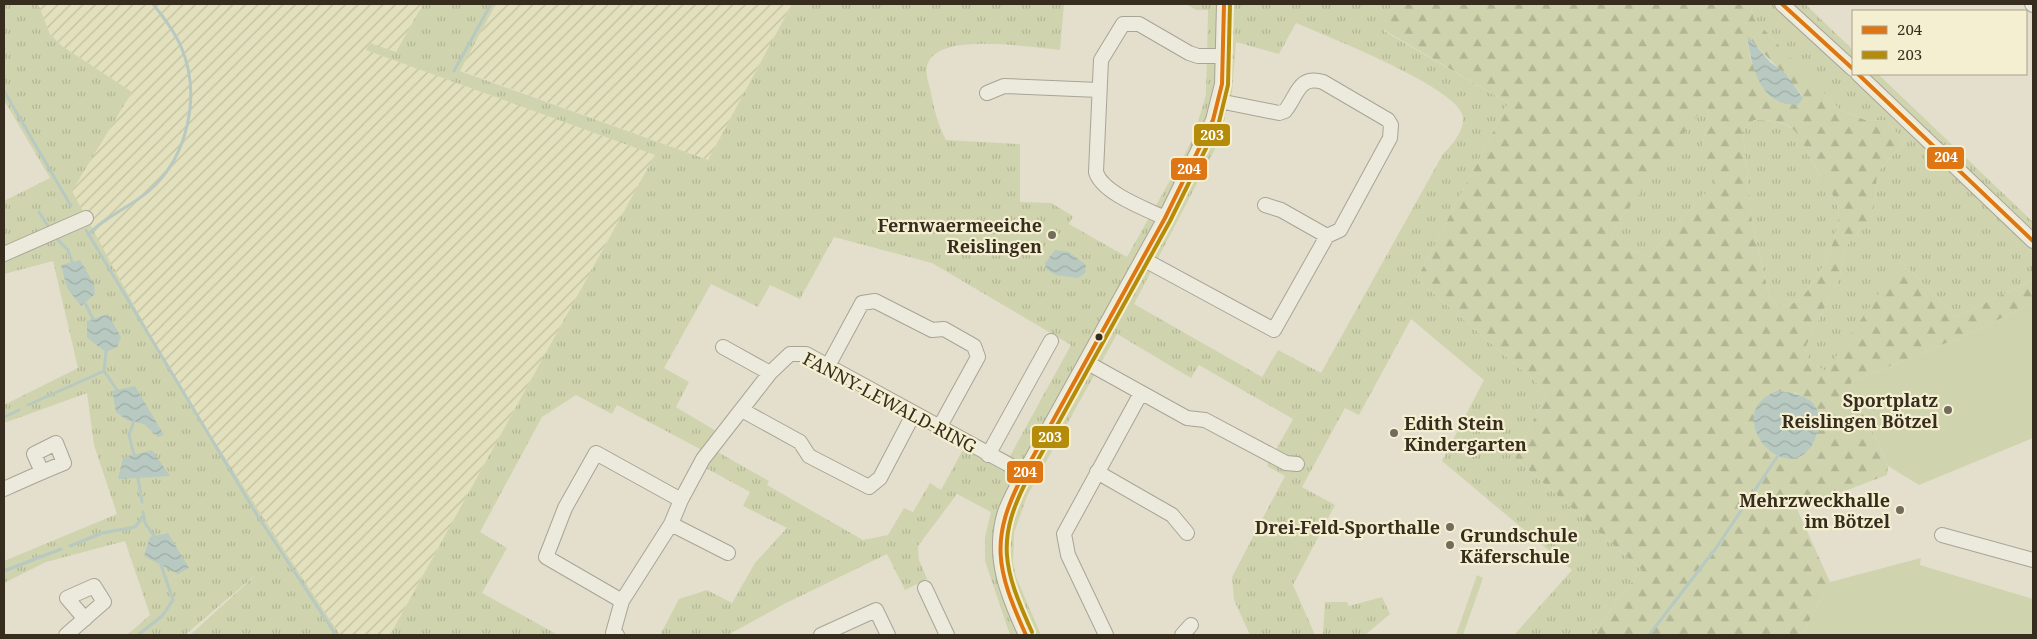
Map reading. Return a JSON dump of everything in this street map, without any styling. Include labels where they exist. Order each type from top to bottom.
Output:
[{"type":"street","points":[[1026,635],[1006,588],[1000,549],[1005,512],[1024,474],[1166,218],[1194,163],[1219,101],[1223,56],[1224,4]]},
{"type":"street","points":[[1782,4],[1852,68]]},
{"type":"street","points":[[1166,218],[1108,189],[1098,178],[1096,172],[1101,60],[1123,24],[1139,24],[1189,53],[1198,56],[1223,56]]},
{"type":"street","points":[[1859,75],[2033,241]]},
{"type":"street","points":[[1143,259],[1274,330],[1327,236],[1340,230],[1390,138],[1391,125],[1388,120],[1323,82],[1314,79],[1301,85],[1285,111],[1279,112],[1219,101]]},
{"type":"street","points":[[986,93],[1004,86],[1099,90]]},
{"type":"street","points":[[1265,205],[1281,210],[1327,236]]},
{"type":"street","points":[[4,254],[86,218]]},
{"type":"street","points":[[828,366],[862,303],[875,301],[932,330],[944,329],[974,346],[978,357],[939,428]]},
{"type":"street","name":"FANNY-LEWALD-RING","points":[[988,455],[1051,341]]},
{"type":"street","points":[[724,347],[770,373]]},
{"type":"street","name":"FANNY-LEWALD-RING","points":[[617,635],[613,633],[622,601],[671,524],[681,500],[703,460],[770,373],[784,358],[797,352],[806,354],[1024,474]]},
{"type":"street","points":[[1086,362],[1186,418],[1205,420],[1286,463],[1297,464]]},
{"type":"street","points":[[1106,635],[1064,543],[1064,534],[1067,525],[1141,393]]},
{"type":"street","points":[[742,410],[800,442],[809,456],[869,487],[880,478],[913,414]]},
{"type":"street","points":[[622,601],[546,557],[565,508],[596,453],[681,500]]},
{"type":"street","points":[[4,489],[42,472]]},
{"type":"street","points":[[1097,472],[1172,515],[1187,533]]},
{"type":"street","points":[[671,524],[728,553]]},
{"type":"street","points":[[1942,535],[2033,560]]},
{"type":"street","points":[[925,588],[947,635]]},
{"type":"street","points":[[821,635],[876,610],[888,635]]},
{"type":"street","points":[[66,635],[85,619]]},
{"type":"shaded area","points":[[38,4],[423,4],[396,52],[370,43],[367,50],[655,155],[390,635],[340,635],[168,368],[71,191],[132,92],[62,46],[50,34]]},
{"type":"shaded area","points":[[496,4],[792,4],[708,160],[460,70]]},
{"type":"green space","points":[[4,4],[38,4],[50,34],[62,46],[132,92],[72,191],[168,368],[340,635],[190,635],[259,572],[185,635],[127,635],[150,615],[125,541],[46,562],[4,583],[4,561],[117,514],[94,445],[87,393],[4,423],[4,405],[78,368],[53,261],[4,274],[4,201],[50,178],[4,100]]},
{"type":"green space","points":[[423,4],[496,4],[460,71],[708,160],[792,4],[1064,4],[1060,50],[1009,45],[968,44],[950,47],[936,53],[928,63],[926,70],[935,111],[946,140],[1020,144],[1020,202],[1051,203],[1073,216],[1069,224],[1127,257],[1192,141],[1206,95],[1208,10],[1196,10],[1186,4],[1391,4],[1384,31],[1508,103],[1417,279],[1547,392],[1515,458],[1642,570],[1615,603],[1594,635],[1514,635],[1572,570],[1442,461],[1484,380],[1411,319],[1359,415],[1345,408],[1302,487],[1335,505],[1293,585],[1315,635],[1250,635],[1234,600],[1232,577],[1285,476],[1267,466],[1293,419],[1199,365],[1191,378],[1117,334],[1027,496],[1014,533],[1013,563],[1016,577],[1041,635],[1010,635],[985,561],[985,537],[991,512],[957,494],[918,546],[919,560],[927,579],[905,590],[887,554],[784,604],[728,635],[660,635],[679,599],[707,590],[732,603],[755,563],[787,528],[743,506],[750,492],[693,461],[700,449],[617,405],[612,414],[576,395],[542,417],[480,532],[507,548],[482,593],[558,635],[390,635],[655,155],[366,50],[370,43],[396,52]],"holes":[[[1296,23],[1386,62],[1436,89],[1453,102],[1462,114],[1463,119],[1458,136],[1443,154],[1321,373],[1278,350],[1262,377],[1134,304],[1217,145],[1232,92],[1236,42],[1279,54]],[[834,237],[932,263],[1071,345],[1010,456],[971,435],[941,490],[930,483],[913,512],[904,508],[888,535],[863,540],[767,485],[769,481],[716,451],[726,437],[676,407],[689,382],[664,368],[711,284],[758,307],[770,285],[800,299]]]},
{"type":"green space","points":[[1391,4],[1750,4],[1754,19],[1840,110],[1868,121],[1884,120],[1905,141],[1877,173],[1875,202],[1871,219],[1849,242],[1842,259],[1840,276],[1805,348],[1809,360],[1826,371],[1901,261],[1956,317],[2033,280],[2033,303],[1971,333],[1851,382],[1888,466],[1887,475],[1797,509],[1830,582],[1802,635],[1594,635],[1615,603],[1642,570],[1515,458],[1547,392],[1417,279],[1508,103],[1384,30]],"holes":[[[1747,36],[1803,97],[1756,72],[1750,57]],[[1707,102],[1708,121],[1701,149],[1718,191],[1702,195],[1649,257],[1622,248],[1611,235]],[[1754,120],[1769,120],[1789,126],[1796,132],[1837,204],[1838,220],[1836,232],[1822,268],[1809,289],[1800,299],[1782,307],[1770,300],[1752,222],[1743,132],[1747,125]],[[1794,392],[1810,401],[1817,409],[1816,438]]]},
{"type":"green space","points":[[1750,4],[1805,4],[1852,49],[1852,75],[1879,75],[2033,222],[2033,280],[1956,317],[1901,261],[1827,372],[1812,363],[1807,356],[1805,348],[1840,276],[1842,259],[1849,242],[1871,218],[1875,202],[1877,173],[1905,141],[1884,120],[1869,121],[1840,110],[1754,19]]},
{"type":"green space","points":[[1707,101],[1708,121],[1701,149],[1719,191],[1702,195],[1649,257],[1622,248],[1611,235]]},
{"type":"green space","points":[[1754,120],[1769,120],[1787,125],[1799,135],[1816,169],[1831,191],[1838,210],[1836,232],[1822,268],[1809,289],[1800,299],[1782,307],[1770,300],[1752,222],[1743,132],[1747,125]]},
{"type":"green space","name":"Sportplatz Reislingen Bötzel","points":[[2033,303],[2033,438],[1919,485],[1888,466],[1851,382],[1971,333]]},
{"type":"green space","points":[[1921,558],[1920,565],[2033,599],[2033,635],[1802,635],[1830,582]]},
{"type":"green space","points":[[1477,575],[1483,578],[1463,635],[1456,635]]},
{"type":"green space","points":[[1382,597],[1390,614],[1365,635],[1323,635],[1325,602],[1347,602],[1349,606]]},
{"type":"water","points":[[1747,35],[1770,62],[1785,73],[1803,98],[1798,105],[1780,102],[1764,90],[1752,63]]},
{"type":"water","points":[[1055,250],[1069,252],[1086,265],[1085,273],[1078,278],[1056,275],[1046,269],[1045,263]]},
{"type":"water","points":[[80,260],[94,284],[95,294],[81,306],[67,288],[61,265]]},
{"type":"water","points":[[108,314],[121,337],[117,347],[106,352],[87,338],[87,321]]},
{"type":"water","points":[[135,386],[164,435],[158,437],[144,424],[127,420],[116,412],[112,391]]},
{"type":"water","points":[[1777,391],[1793,393],[1807,398],[1812,402],[1819,415],[1819,426],[1815,440],[1800,456],[1787,458],[1773,453],[1762,443],[1755,429],[1754,415],[1761,401]]},
{"type":"water","points":[[152,450],[170,476],[118,479],[123,458]]},
{"type":"water","points":[[168,533],[189,568],[178,574],[144,556],[150,537]]},
{"type":"waterway","points":[[88,235],[102,222],[150,190],[174,160],[182,143],[190,105],[188,67],[176,37],[153,4]]},
{"type":"waterway","points":[[454,71],[491,4]]},
{"type":"waterway","points":[[4,91],[71,206]]},
{"type":"waterway","points":[[39,212],[50,229]]},
{"type":"waterway","points":[[86,230],[257,515],[336,635]]},
{"type":"waterway","points":[[54,236],[68,250],[72,262]]},
{"type":"waterway","points":[[85,303],[93,319]]},
{"type":"waterway","points":[[28,405],[104,371],[106,352]]},
{"type":"waterway","points":[[104,371],[117,390]]},
{"type":"waterway","points":[[4,417],[19,410]]},
{"type":"waterway","points":[[134,421],[129,435],[134,455]]},
{"type":"waterway","points":[[1649,635],[1716,548],[1777,457]]},
{"type":"waterway","points":[[138,478],[142,502]]},
{"type":"waterway","points":[[143,512],[145,523],[154,536]]},
{"type":"waterway","points":[[70,546],[102,533],[135,527],[144,516]]},
{"type":"waterway","points":[[4,571],[61,549]]},
{"type":"waterway","points":[[138,635],[162,616],[173,600],[161,565]]},
{"type":"transit line","name":"204","points":[[1026,635],[1008,591],[1003,572],[1001,536],[1005,517],[1024,473],[1165,218],[1213,120],[1222,84],[1224,4]]},
{"type":"transit line","name":"203","points":[[1032,632],[1022,610],[1009,571],[1007,537],[1011,518],[1029,476],[1170,221],[1219,122],[1228,85],[1230,4]]},
{"type":"transit line","name":"204","points":[[1782,4],[1852,68]]},
{"type":"transit line","name":"204","points":[[1859,75],[2033,241]]},
{"type":"place","name":"Fernwaermeeiche Reislingen","points":[[1052,235]]},
{"type":"place","name":"Sportplatz Reislingen Bötzel","points":[[1948,410]]},
{"type":"place","name":"Edith Stein Kindergarten","points":[[1394,433]]},
{"type":"place","name":"Mehrzweckhalle im Bötzel","points":[[1900,510]]},
{"type":"place","name":"Drei-Feld-Sporthalle","points":[[1450,527]]},
{"type":"place","name":"Grundschule Käferschule","points":[[1450,545]]}]
